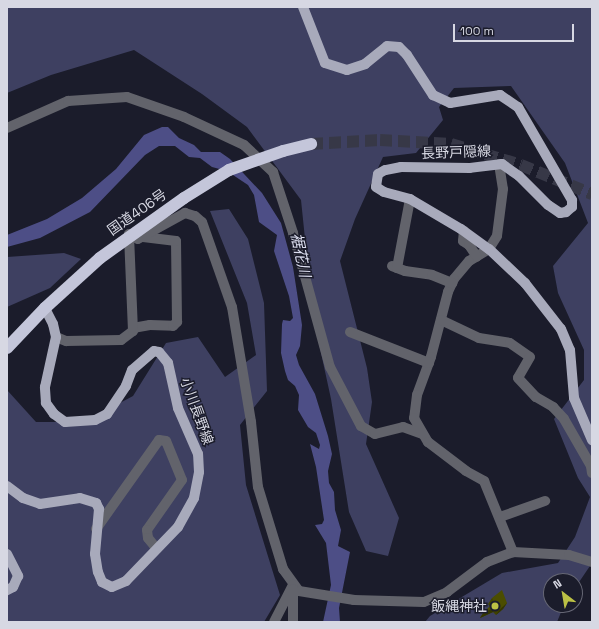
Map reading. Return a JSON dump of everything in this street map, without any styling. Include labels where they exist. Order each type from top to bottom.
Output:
[{"type":"highway","name":"国道406号","points":[[7,348],[11,337],[129,234],[229,170],[283,151],[311,144]]},
{"type":"main road","name":"長野戸隠線","points":[[303,7],[325,63],[347,70],[365,64],[387,46],[399,47],[408,55],[433,95],[450,103],[500,95],[518,107],[567,189],[572,200],[572,207],[560,213],[548,205],[519,176],[499,164],[470,168],[401,167],[385,170],[378,174],[376,187],[384,192],[410,199],[464,232],[489,249],[526,283],[561,329],[570,350],[574,398],[592,440]]},
{"type":"main road","name":"小川長野線","points":[[7,486],[23,498],[40,504],[88,499],[96,503],[99,509],[95,554],[98,572],[102,582],[112,587],[126,581],[178,527],[194,498],[200,472],[198,454],[178,408],[168,363],[159,352],[154,351],[145,356],[132,370],[126,386],[107,414],[95,420],[65,422],[54,414],[46,403],[45,388],[56,337],[53,324],[45,308]]},
{"type":"main road","points":[[7,554],[18,576],[13,587],[7,590]]},
{"type":"street","points":[[7,128],[68,101],[127,97],[184,117],[244,145],[272,172],[293,233],[330,367],[361,426],[375,434],[403,427],[422,434]]},
{"type":"street","points":[[499,164],[503,189],[497,236],[489,249],[469,262],[452,283],[429,362],[417,395],[414,418],[422,434],[440,452],[484,481],[513,552]]},
{"type":"street","points":[[410,199],[395,267],[432,275],[452,283]]},
{"type":"street","points":[[143,238],[185,213],[195,216],[202,222],[232,307],[251,422],[258,488],[283,569],[296,588],[293,622]]},
{"type":"street","points":[[464,232],[463,241],[469,245],[477,256]]},
{"type":"street","points":[[129,234],[138,239],[143,238],[176,241],[177,322],[173,326],[150,325],[133,328]]},
{"type":"street","points":[[56,337],[66,341],[121,340],[133,331],[129,234]]},
{"type":"street","points":[[441,320],[479,338],[510,343],[530,357],[518,378],[536,397],[553,407],[564,419],[591,466],[592,473]]},
{"type":"street","points":[[350,332],[429,362]]},
{"type":"street","points":[[96,530],[159,440],[166,441],[182,480],[147,530],[148,538],[157,549]]},
{"type":"street","points":[[500,517],[545,501]]},
{"type":"street","points":[[296,588],[354,600],[424,602],[447,592],[487,562],[513,552],[569,555],[592,562]]},
{"type":"street","points":[[274,622],[296,588]]},
{"type":"shaded area","points":[[7,7],[592,7],[592,563],[583,576],[583,573],[543,573],[543,613],[561,613],[557,622],[425,622],[430,616],[502,573],[558,563],[575,537],[590,497],[578,478],[554,419],[584,380],[584,350],[558,293],[553,266],[588,223],[565,163],[511,86],[454,88],[439,107],[443,120],[416,153],[383,157],[355,219],[340,261],[367,368],[372,402],[366,444],[399,518],[388,556],[366,551],[349,512],[331,399],[313,316],[301,200],[247,127],[202,94],[134,50],[51,75],[7,93]]},
{"type":"shaded area","points":[[162,127],[168,127],[179,138],[194,145],[201,152],[220,152],[230,159],[262,193],[281,223],[293,267],[302,325],[300,346],[296,355],[299,365],[315,394],[332,454],[328,471],[329,483],[334,492],[335,510],[341,530],[338,546],[350,552],[339,608],[340,622],[323,622],[331,585],[326,543],[315,525],[322,524],[324,520],[316,467],[310,444],[319,449],[320,445],[316,433],[308,427],[298,410],[299,395],[295,386],[288,380],[281,353],[283,320],[290,321],[293,318],[289,296],[274,251],[277,235],[259,222],[254,195],[248,185],[227,171],[212,167],[200,158],[189,157],[175,146],[159,146],[145,155],[90,212],[40,238],[7,247],[7,235],[47,219],[82,198],[116,169],[144,135]]},
{"type":"shaded area","points":[[229,209],[248,239],[264,303],[267,391],[240,425],[246,485],[280,595],[264,622],[7,622],[7,390],[36,422],[84,422],[133,396],[166,343],[198,337],[225,377],[256,355],[247,303],[210,211]]},
{"type":"shaded area","points":[[64,253],[81,259],[50,288],[7,307],[7,257]]},
{"type":"building","points":[[502,590],[507,603],[500,609],[497,607],[484,612],[494,602],[492,598]]},
{"type":"tunnel","points":[[311,144],[380,140],[451,144],[521,165],[592,194]]},
{"type":"place","name":"飯縄神社","points":[[495,606]]},
{"type":"water label","name":"裾花川","points":[[301,255]]}]
